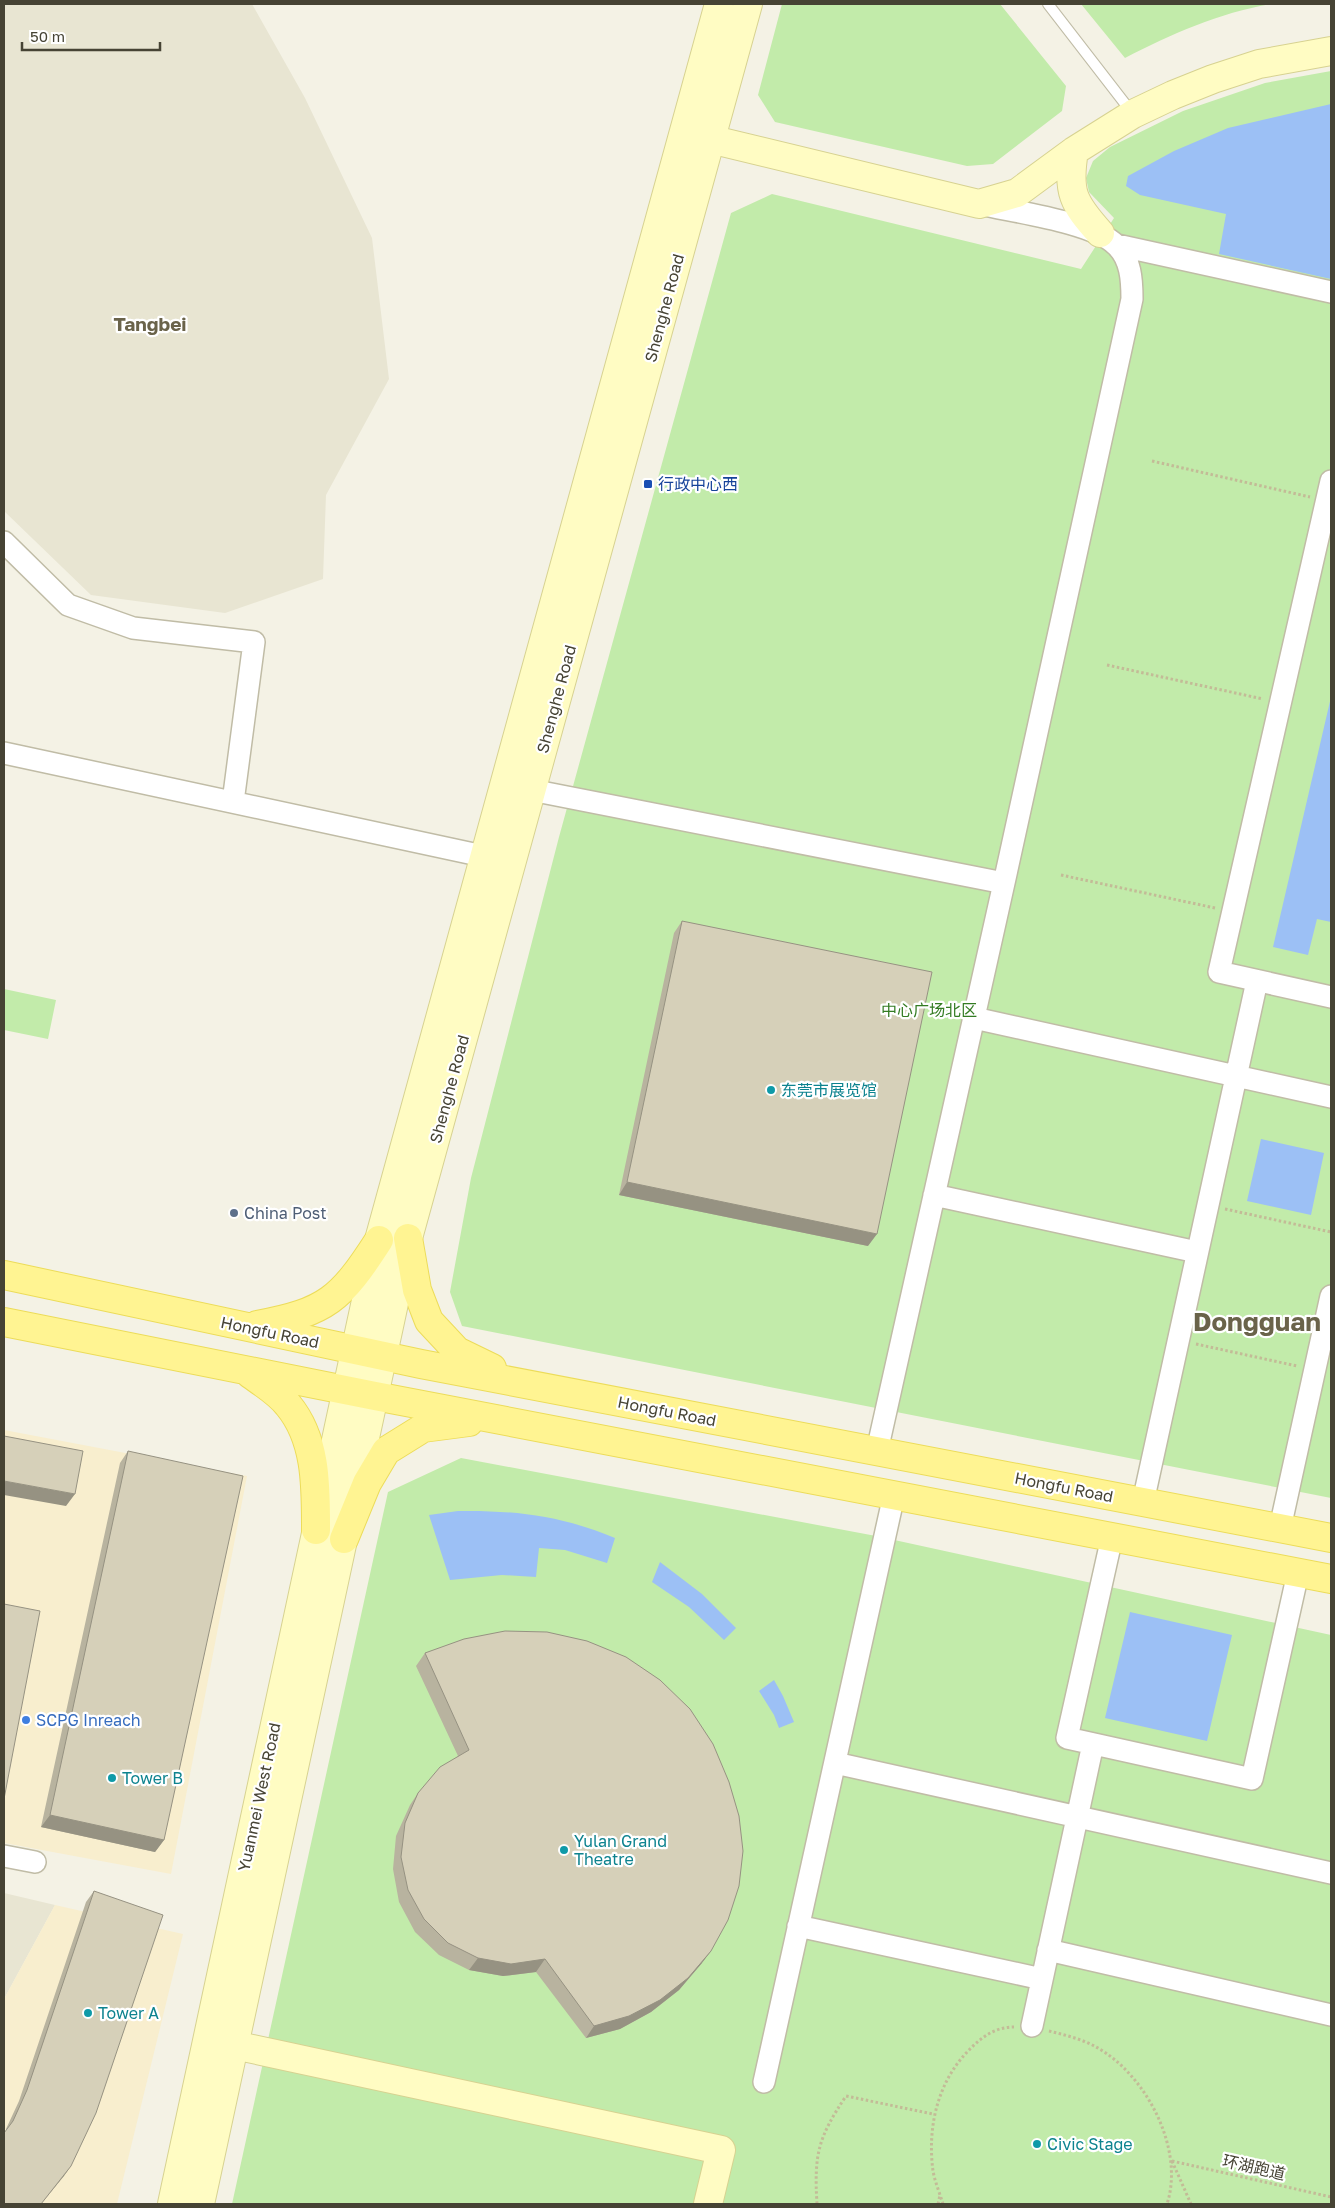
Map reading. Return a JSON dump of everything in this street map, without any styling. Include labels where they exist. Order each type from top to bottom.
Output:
[{"type":"main road","name":"Shenghe Road","points":[[347,1390],[379,1240],[719,4]]},
{"type":"main road","name":"Shenghe Road","points":[[375,1396],[408,1238],[748,4]]},
{"type":"main road","points":[[683,132],[979,204],[1017,193],[1074,151],[1133,114],[1173,94],[1259,64],[1331,51]]},
{"type":"main road","points":[[1074,151],[1070,183],[1074,199],[1085,215],[1108,239]]},
{"type":"main road","points":[[408,1238],[417,1290],[429,1321],[458,1351],[525,1384]]},
{"type":"main road","points":[[248,1327],[310,1312],[337,1296],[355,1277],[379,1240]]},
{"type":"main road","name":"Hongfu Road","points":[[4,1275],[383,1356],[1331,1538]]},
{"type":"main road","points":[[4,1322],[523,1425],[1331,1579]]},
{"type":"main road","points":[[246,1370],[287,1403],[303,1426],[316,1475],[316,1530]]},
{"type":"main road","name":"Yuanmei West Road","points":[[172,2204],[347,1390]]},
{"type":"main road","name":"Yuanmei West Road","points":[[200,2204],[375,1396]]},
{"type":"main road","points":[[344,1539],[366,1483],[386,1451],[422,1428],[468,1422],[523,1425]]},
{"type":"main road","points":[[234,2046],[720,2150],[708,2204]]},
{"type":"street","points":[[979,204],[1077,225],[1108,239],[1331,292]]},
{"type":"street","points":[[876,1451],[1004,883],[1132,299],[1132,278],[1126,260],[1108,239]]},
{"type":"street","points":[[1329,491],[1219,972],[1331,997]]},
{"type":"street","points":[[4,542],[68,605],[133,628],[254,642],[233,802]]},
{"type":"street","points":[[4,754],[484,856]]},
{"type":"street","points":[[531,790],[1004,883]]},
{"type":"street","points":[[1143,1502],[1257,981]]},
{"type":"street","points":[[974,1018],[1331,1097]]},
{"type":"street","points":[[934,1195],[1198,1252]]},
{"type":"street","points":[[1280,1528],[1331,1296]]},
{"type":"street","points":[[764,2082],[894,1496]]},
{"type":"street","points":[[1112,1537],[1067,1738],[1252,1779],[1298,1573]]},
{"type":"street","points":[[1032,2026],[1093,1744]]},
{"type":"street","points":[[835,1764],[1331,1873]]},
{"type":"street","points":[[4,1856],[35,1862]]},
{"type":"street","points":[[798,1926],[1042,1979]]},
{"type":"street","points":[[1048,1950],[1331,2015]]},
{"type":"lane","points":[[1052,5],[1133,114]]},
{"type":"path","points":[[1152,461],[1329,491]]},
{"type":"path","points":[[1107,665],[1281,703]]},
{"type":"path","points":[[1061,875],[1233,912]]},
{"type":"path","points":[[1208,1206],[1331,1232]]},
{"type":"path","points":[[1178,1340],[1315,1369]]},
{"type":"path","points":[[944,2204],[934,2172],[933,2114],[945,2084],[957,2062],[980,2040],[1001,2027],[1032,2026],[1068,2035],[1097,2048],[1129,2072],[1151,2106],[1164,2131],[1172,2161],[1192,2204]]},
{"type":"path","points":[[816,2204],[819,2144],[823,2132],[846,2096],[933,2114]]},
{"type":"path","points":[[1167,2204],[1172,2161]]},
{"type":"path","name":"环湖跑道","points":[[1172,2161],[1331,2197]]},
{"type":"path","points":[[938,2204],[940,2194]]},
{"type":"shaded area","points":[[4,4],[252,4],[305,98],[372,238],[389,379],[326,495],[323,579],[225,613],[91,595],[4,511]]},
{"type":"shaded area","points":[[4,1430],[247,1476],[171,1874],[4,1843]]},
{"type":"shaded area","points":[[4,1893],[55,1905],[4,1999]]},
{"type":"shaded area","points":[[55,1905],[183,1934],[117,2204],[4,2204],[4,1999]]},
{"type":"green space","points":[[782,4],[1000,4],[1066,86],[1062,111],[993,164],[967,166],[775,122],[758,95]]},
{"type":"green space","points":[[1081,4],[1271,4],[1233,13],[1196,25],[1125,58]]},
{"type":"green space","name":"中心广场北区","points":[[1331,71],[1331,1498],[462,1326],[450,1292],[471,1178],[559,837],[731,213],[772,194],[1081,269],[1114,218],[1089,192],[1086,178],[1093,161],[1110,147],[1183,111],[1265,83]]},
{"type":"green space","points":[[4,989],[56,1000],[48,1039],[4,1030]]},
{"type":"green space","points":[[461,1458],[876,1536],[1331,1635],[1331,2204],[232,2204],[388,1492]]},
{"type":"water","points":[[1331,104],[1331,279],[1219,254],[1226,214],[1140,195],[1126,186],[1128,176],[1174,151],[1228,128]]},
{"type":"water","points":[[1331,697],[1331,922],[1317,919],[1308,955],[1273,947]]},
{"type":"water","points":[[1261,1139],[1324,1153],[1311,1215],[1247,1201]]},
{"type":"water","points":[[458,1511],[518,1513],[538,1516],[576,1524],[615,1538],[607,1563],[565,1550],[539,1548],[536,1577],[502,1575],[450,1580],[429,1515]]},
{"type":"water","points":[[660,1562],[702,1594],[736,1628],[724,1640],[689,1607],[652,1582]]},
{"type":"water","points":[[1130,1612],[1232,1635],[1207,1741],[1105,1718]]},
{"type":"water","points":[[774,1680],[794,1722],[779,1728],[774,1715],[759,1691]]},
{"type":"building","name":"东莞市展览馆","points":[[682,921],[932,972],[877,1234],[627,1182]]},
{"type":"building","points":[[4,1436],[83,1451],[75,1494],[4,1481]]},
{"type":"building","points":[[128,1451],[243,1476],[164,1840],[50,1815]]},
{"type":"building","points":[[4,1604],[40,1611],[4,1799]]},
{"type":"building","name":"Yulan Grand Theatre","points":[[505,1631],[547,1632],[587,1641],[626,1657],[660,1680],[690,1709],[713,1744],[729,1782],[739,1816],[743,1851],[739,1886],[728,1920],[711,1951],[688,1978],[660,2000],[629,2016],[594,2026],[545,1959],[511,1964],[478,1958],[448,1943],[424,1919],[408,1890],[401,1857],[405,1823],[418,1793],[440,1767],[469,1750],[425,1653],[464,1639]]},
{"type":"building","name":"Tower A","points":[[94,1891],[163,1915],[96,2113],[71,2166],[41,2204],[4,2204],[4,2133],[13,2121],[27,2090]]},
{"type":"place","name":"行政中心西","points":[[648,484]]},
{"type":"place","name":"东莞市展览馆","points":[[771,1090]]},
{"type":"place","name":"China Post","points":[[234,1213]]},
{"type":"place","name":"SCPG Inreach","points":[[26,1720]]},
{"type":"place","name":"Tower B","points":[[112,1778]]},
{"type":"place","name":"Yulan Grand Theatre","points":[[564,1850]]},
{"type":"place","name":"Tower A","points":[[88,2013]]},
{"type":"place","name":"Civic Stage","points":[[1037,2144]]},
{"type":"district","name":"Tangbei","points":[[150,324]]},
{"type":"district","name":"Dongguan","points":[[1257,1322]]}]
